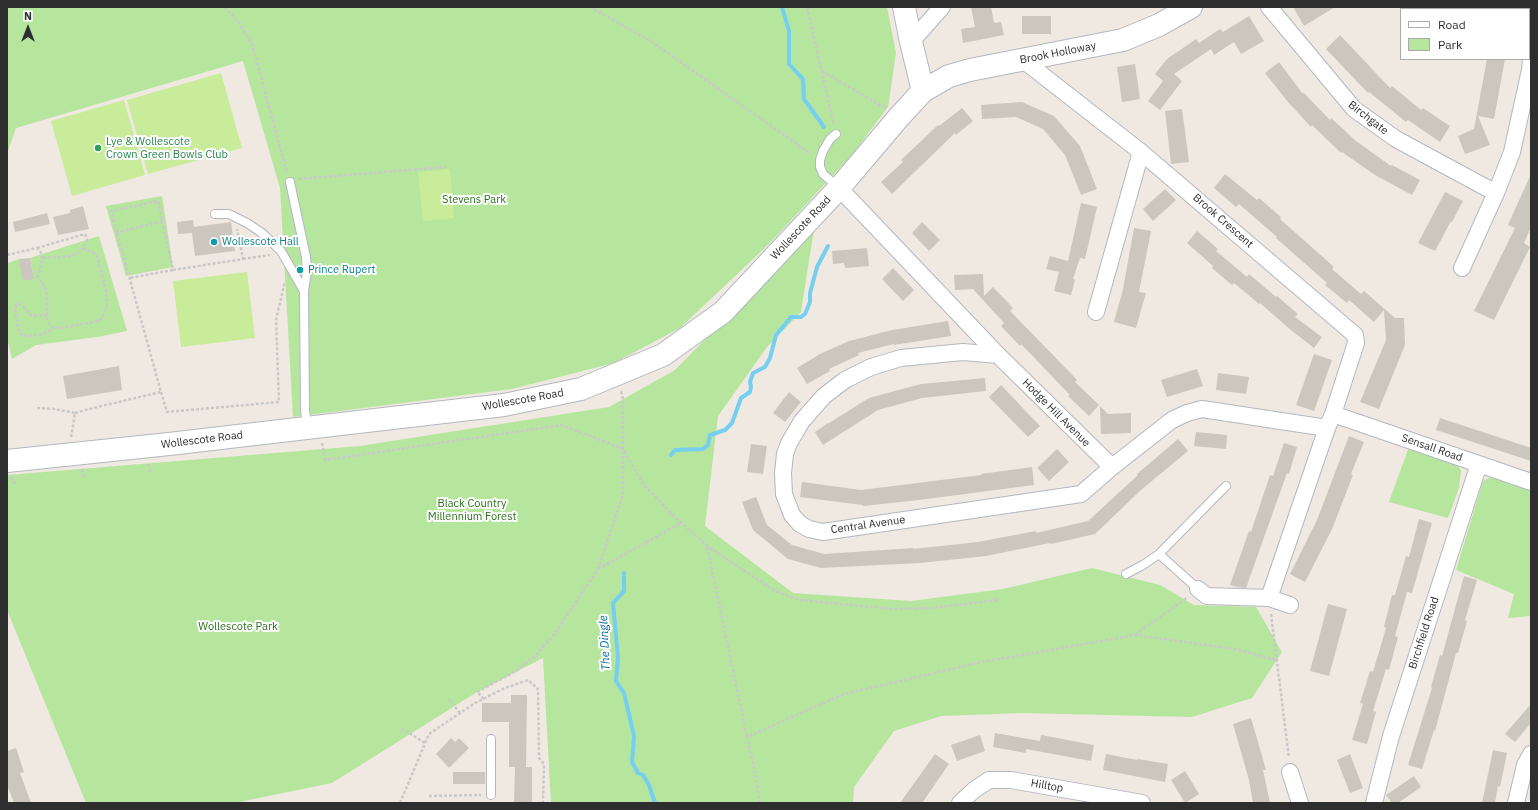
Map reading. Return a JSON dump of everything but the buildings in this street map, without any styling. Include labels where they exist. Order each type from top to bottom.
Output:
[{"type":"street","points":[[904,7],[923,91]]},
{"type":"street","points":[[911,42],[942,7]]},
{"type":"street","name":"Brook Holloway","points":[[923,91],[949,76],[991,65],[1123,40],[1158,25],[1191,7]]},
{"type":"street","name":"Birchgate","points":[[1269,7],[1354,109],[1396,139],[1496,193]]},
{"type":"street","points":[[1462,268],[1496,193],[1512,152],[1530,70],[1531,59]]},
{"type":"street","name":"Brook Crescent","points":[[1023,60],[1141,152],[1355,335],[1356,343],[1269,598]]},
{"type":"street","name":"Wollescote Road","points":[[7,461],[169,444],[504,405],[581,389],[616,375],[663,355],[723,312],[839,188],[923,91]]},
{"type":"street","points":[[1096,312],[1093,293],[1141,152]]},
{"type":"street","name":"Hodge Hill Avenue","points":[[839,188],[998,355],[1112,467]]},
{"type":"street","name":"Central Avenue","points":[[998,355],[963,352],[901,358],[871,367],[845,380],[824,396],[802,421],[789,443],[785,454],[783,473],[784,494],[792,515],[800,524],[809,530],[823,532],[1081,494],[1112,467]]},
{"type":"street","points":[[1112,467],[1172,420],[1187,413],[1202,409],[1330,421]]},
{"type":"street","name":"Sensall Road","points":[[1330,421],[1479,464],[1531,482]]},
{"type":"street","name":"Birchfield Road","points":[[1374,803],[1391,736],[1479,464]]},
{"type":"street","points":[[1198,589],[1207,596],[1269,598],[1290,605]]},
{"type":"street","points":[[1516,803],[1525,765],[1531,754]]},
{"type":"street","points":[[1290,772],[1300,803]]},
{"type":"street","name":"Hilltop","points":[[960,803],[974,790],[989,780],[1011,780],[1142,803]]},
{"type":"lane","points":[[833,132],[823,151],[820,160],[820,167],[823,174],[839,188]]},
{"type":"lane","points":[[289,181],[306,257],[307,272],[304,292],[305,410],[307,428]]},
{"type":"lane","points":[[215,214],[229,214],[262,233],[282,253],[304,292]]},
{"type":"lane","points":[[1126,574],[1144,565],[1159,554],[1226,486]]},
{"type":"lane","points":[[1159,554],[1198,589]]},
{"type":"lane","points":[[491,739],[491,795]]},
{"type":"path","points":[[225,7],[239,23],[252,44],[289,181],[446,167]]},
{"type":"path","points":[[590,7],[652,42],[820,160]]},
{"type":"path","points":[[807,7],[834,124],[833,132]]},
{"type":"path","points":[[822,71],[899,117]]},
{"type":"path","points":[[173,270],[158,201],[110,211],[167,412],[279,402],[276,320],[289,265]]},
{"type":"path","points":[[235,217],[243,259]]},
{"type":"path","points":[[116,233],[163,221]]},
{"type":"path","points":[[7,255],[85,234],[87,240],[83,248],[78,253],[71,256],[42,258]]},
{"type":"path","points":[[37,248],[42,254],[38,277],[46,289],[47,315],[49,324],[54,328]]},
{"type":"path","points":[[47,315],[31,315],[23,306],[19,304],[16,305],[15,310],[19,332],[23,336],[43,334],[54,328],[93,322],[100,319],[105,312],[107,302],[106,291],[98,259],[94,253],[83,248]]},
{"type":"path","points":[[130,278],[282,253]]},
{"type":"path","points":[[484,699],[477,692],[516,671],[534,657],[553,636],[598,569],[623,494],[623,399],[616,375]]},
{"type":"path","points":[[37,408],[55,408],[75,413],[161,392]]},
{"type":"path","points":[[72,454],[71,438],[75,413]]},
{"type":"path","points":[[325,460],[562,425],[623,449],[644,485],[680,523],[707,546],[775,591],[799,600],[893,609],[933,608],[998,600]]},
{"type":"path","points":[[598,569],[680,523]]},
{"type":"path","points":[[707,546],[755,772],[760,803]]},
{"type":"path","points":[[1134,635],[1198,589]]},
{"type":"path","points":[[1269,598],[1290,772]]},
{"type":"path","points":[[747,737],[844,694],[982,662],[1134,635],[1235,649],[1276,660]]},
{"type":"path","points":[[449,699],[460,713]]},
{"type":"path","points":[[401,728],[425,743]]},
{"type":"path","points":[[429,796],[491,795]]},
{"type":"green space","name":"Stevens Park","points":[[7,7],[887,7],[896,53],[888,107],[851,156],[769,244],[680,328],[614,363],[512,389],[293,417],[280,188],[243,61],[16,128],[7,154]]},
{"type":"green space","points":[[221,73],[242,148],[148,174],[127,100]]},
{"type":"green space","name":"Lye & Wollescote Crown Green Bowls Club","points":[[124,100],[145,175],[72,196],[51,121]]},
{"type":"green space","points":[[450,169],[454,218],[423,221],[418,172]]},
{"type":"green space","points":[[162,196],[173,267],[126,276],[106,206]]},
{"type":"green space","points":[[814,229],[801,312],[767,347],[718,416],[705,526],[793,593],[911,601],[1003,589],[1092,568],[1160,585],[1194,605],[1256,607],[1282,652],[1252,698],[1192,717],[1022,713],[941,716],[894,731],[854,787],[853,803],[551,803],[543,658],[477,692],[332,783],[234,803],[86,803],[7,610],[7,475],[360,446],[609,407],[675,370]]},
{"type":"green space","points":[[99,236],[127,331],[97,337],[36,345],[12,359],[7,338],[8,263],[19,259],[34,279],[30,258]]},
{"type":"green space","points":[[247,272],[255,338],[181,347],[173,281]]},
{"type":"green space","points":[[1409,447],[1457,463],[1461,471],[1459,488],[1448,518],[1389,502]]},
{"type":"green space","points":[[1493,476],[1531,489],[1531,616],[1508,618],[1514,594],[1456,570],[1483,481]]},
{"type":"waterway","points":[[782,7],[789,31],[789,64],[803,79],[804,99],[824,127]]},
{"type":"waterway","name":"The Dingle","points":[[671,455],[675,450],[703,449],[708,445],[710,435],[725,430],[732,423],[741,398],[750,392],[750,382],[753,373],[765,367],[770,358],[776,335],[791,317],[801,317],[805,314],[810,302],[810,293],[817,267],[828,246]]},
{"type":"waterway","name":"The Dingle","points":[[624,573],[624,591],[613,603],[618,658],[616,681],[624,693],[634,736],[632,762],[638,773],[643,775],[649,785],[655,803]]},
{"type":"place","name":"Lye & Wollescote Crown Green Bowls Club","points":[[98,148]]},
{"type":"place","name":"Wollescote Hall","points":[[214,242]]},
{"type":"place","name":"Prince Rupert","points":[[300,270]]},
{"type":"park label","name":"Black Country Millennium Forest","points":[[472,510]]},
{"type":"park label","name":"Wollescote Park","points":[[238,627]]}]
